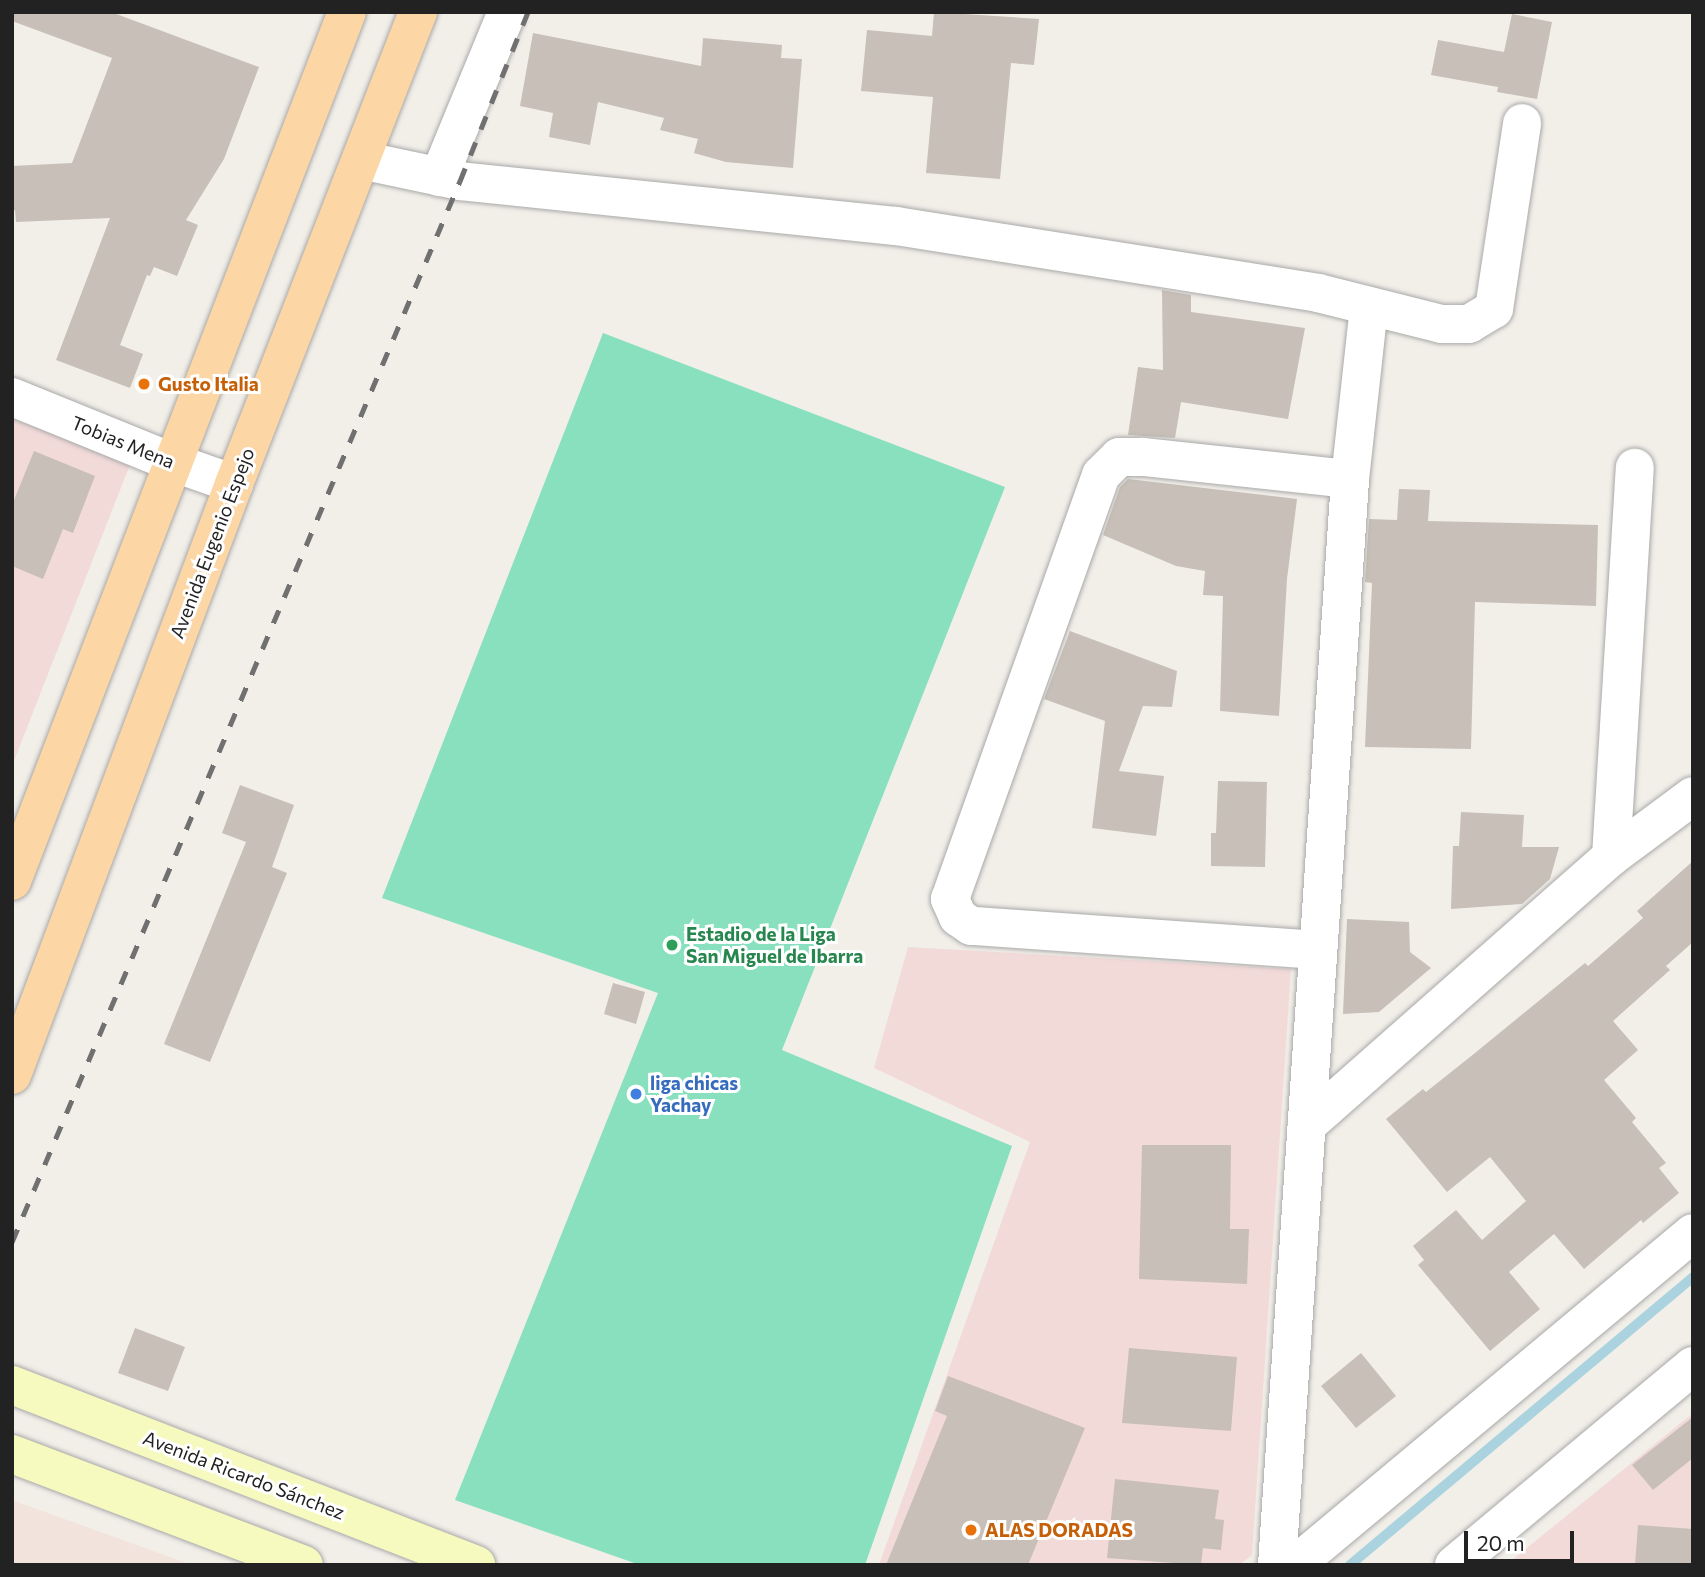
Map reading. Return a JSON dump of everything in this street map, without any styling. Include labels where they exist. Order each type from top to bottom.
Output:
[{"type":"main road","points":[[12,881],[347,12]]},
{"type":"main road","name":"Avenida Eugenio Espejo","points":[[12,1075],[234,484],[418,12]]},
{"type":"main road","name":"Avenida Ricardo Sánchez","points":[[12,1385],[476,1565]]},
{"type":"main road","points":[[12,1454],[304,1565]]},
{"type":"street","points":[[439,177],[507,12]]},
{"type":"street","points":[[361,159],[439,177],[896,226],[1318,293],[1441,324],[1469,324],[1494,309],[1522,123]]},
{"type":"street","points":[[1277,1565],[1350,479],[1369,307]]},
{"type":"street","name":"Tobias Mena","points":[[12,397],[172,462],[234,484]]},
{"type":"street","points":[[1318,950],[971,926],[958,917],[950,899],[1101,474],[1119,457],[1143,457],[1350,479]]},
{"type":"street","points":[[1611,857],[1635,468]]},
{"type":"street","points":[[1307,1125],[1611,857],[1693,796]]},
{"type":"street","points":[[1295,1565],[1693,1233]]},
{"type":"street","points":[[1454,1565],[1693,1367]]},
{"type":"shaded area","points":[[12,419],[131,462],[12,766]]},
{"type":"shaded area","points":[[908,947],[1291,969],[1252,1555],[1239,1565],[879,1565],[1030,1142],[874,1068]]},
{"type":"shaded area","points":[[1693,1413],[1693,1565],[1506,1565]]},
{"type":"shaded area","points":[[12,1500],[192,1565],[12,1565]]},
{"type":"green space","name":"Estadio de la Liga San Miguel de Ibarra","points":[[603,333],[1005,487],[782,1050],[1012,1146],[865,1565],[640,1565],[455,1500],[658,993],[382,898]]},
{"type":"building","points":[[12,12],[111,12],[259,67],[224,159],[186,220],[198,225],[177,276],[154,267],[150,276],[147,275],[120,345],[143,354],[130,388],[56,360],[110,218],[16,222],[15,210],[12,211],[12,166],[72,163],[112,58],[12,21]]},
{"type":"building","points":[[934,12],[1039,19],[1034,65],[1011,63],[1000,179],[926,173],[933,97],[861,91],[867,30],[932,36]]},
{"type":"building","points":[[1512,14],[1552,22],[1537,99],[1497,92],[1498,87],[1431,75],[1438,40],[1504,52]]},
{"type":"building","points":[[533,33],[701,66],[703,38],[782,45],[781,58],[802,59],[793,168],[726,162],[694,153],[698,139],[660,130],[664,118],[598,102],[590,145],[549,137],[553,113],[520,106]]},
{"type":"building","points":[[1162,290],[1191,295],[1191,312],[1305,328],[1288,419],[1181,402],[1175,438],[1128,435],[1138,367],[1163,370]]},
{"type":"building","points":[[34,451],[95,476],[73,533],[63,529],[43,579],[12,566],[12,505]]},
{"type":"building","points":[[1128,479],[1297,499],[1287,579],[1279,716],[1220,711],[1223,596],[1203,595],[1205,571],[1176,566],[1103,535],[1120,487]]},
{"type":"building","points":[[1399,489],[1430,490],[1428,521],[1598,525],[1596,606],[1475,602],[1471,749],[1365,747],[1372,583],[1365,582],[1369,519],[1397,520]]},
{"type":"building","points":[[1070,631],[1177,671],[1172,707],[1143,706],[1119,771],[1164,776],[1156,836],[1092,828],[1105,721],[1044,699]]},
{"type":"building","points":[[1218,781],[1267,782],[1265,867],[1211,866],[1211,833],[1216,833]]},
{"type":"building","points":[[240,785],[294,805],[272,867],[287,873],[210,1062],[164,1044],[246,842],[222,833]]},
{"type":"building","points":[[1461,812],[1524,815],[1522,847],[1559,847],[1550,879],[1522,904],[1451,909],[1453,846],[1459,846]]},
{"type":"building","points":[[1693,861],[1693,942],[1666,966],[1670,970],[1613,1021],[1638,1050],[1604,1080],[1636,1118],[1632,1122],[1666,1163],[1659,1168],[1679,1193],[1643,1223],[1641,1220],[1584,1269],[1554,1234],[1509,1272],[1540,1309],[1490,1351],[1418,1265],[1424,1260],[1413,1246],[1456,1210],[1482,1240],[1526,1201],[1490,1157],[1447,1192],[1386,1119],[1423,1089],[1426,1092],[1585,963],[1588,966],[1643,918],[1637,911]]},
{"type":"building","points":[[1347,919],[1409,922],[1410,952],[1431,968],[1379,1012],[1343,1014]]},
{"type":"building","points":[[613,983],[645,992],[636,1024],[604,1014]]},
{"type":"building","points":[[1142,1145],[1231,1145],[1230,1229],[1249,1229],[1247,1284],[1139,1279]]},
{"type":"building","points":[[135,1328],[185,1347],[168,1391],[118,1373]]},
{"type":"building","points":[[1129,1348],[1237,1357],[1231,1431],[1122,1423]]},
{"type":"building","points":[[1361,1353],[1396,1396],[1356,1428],[1321,1386]]},
{"type":"building","points":[[948,1376],[1085,1428],[1028,1565],[886,1565],[947,1416],[935,1411]]},
{"type":"building","points":[[1693,1417],[1693,1458],[1653,1490],[1632,1465]]},
{"type":"building","points":[[1115,1479],[1219,1490],[1215,1519],[1224,1520],[1221,1550],[1203,1548],[1201,1565],[1107,1558]]},
{"type":"building","points":[[1638,1525],[1693,1529],[1693,1565],[1635,1565]]},
{"type":"waterway","points":[[1350,1565],[1693,1277]]},
{"type":"railway","points":[[12,1242],[460,181],[528,12]]},
{"type":"place","name":"Gusto Italia","points":[[144,384]]},
{"type":"place","name":"Estadio de la Liga San Miguel de Ibarra","points":[[672,945]]},
{"type":"place","name":"liga chicas Yachay","points":[[636,1094]]},
{"type":"place","name":"ALAS DORADAS","points":[[971,1530]]}]
